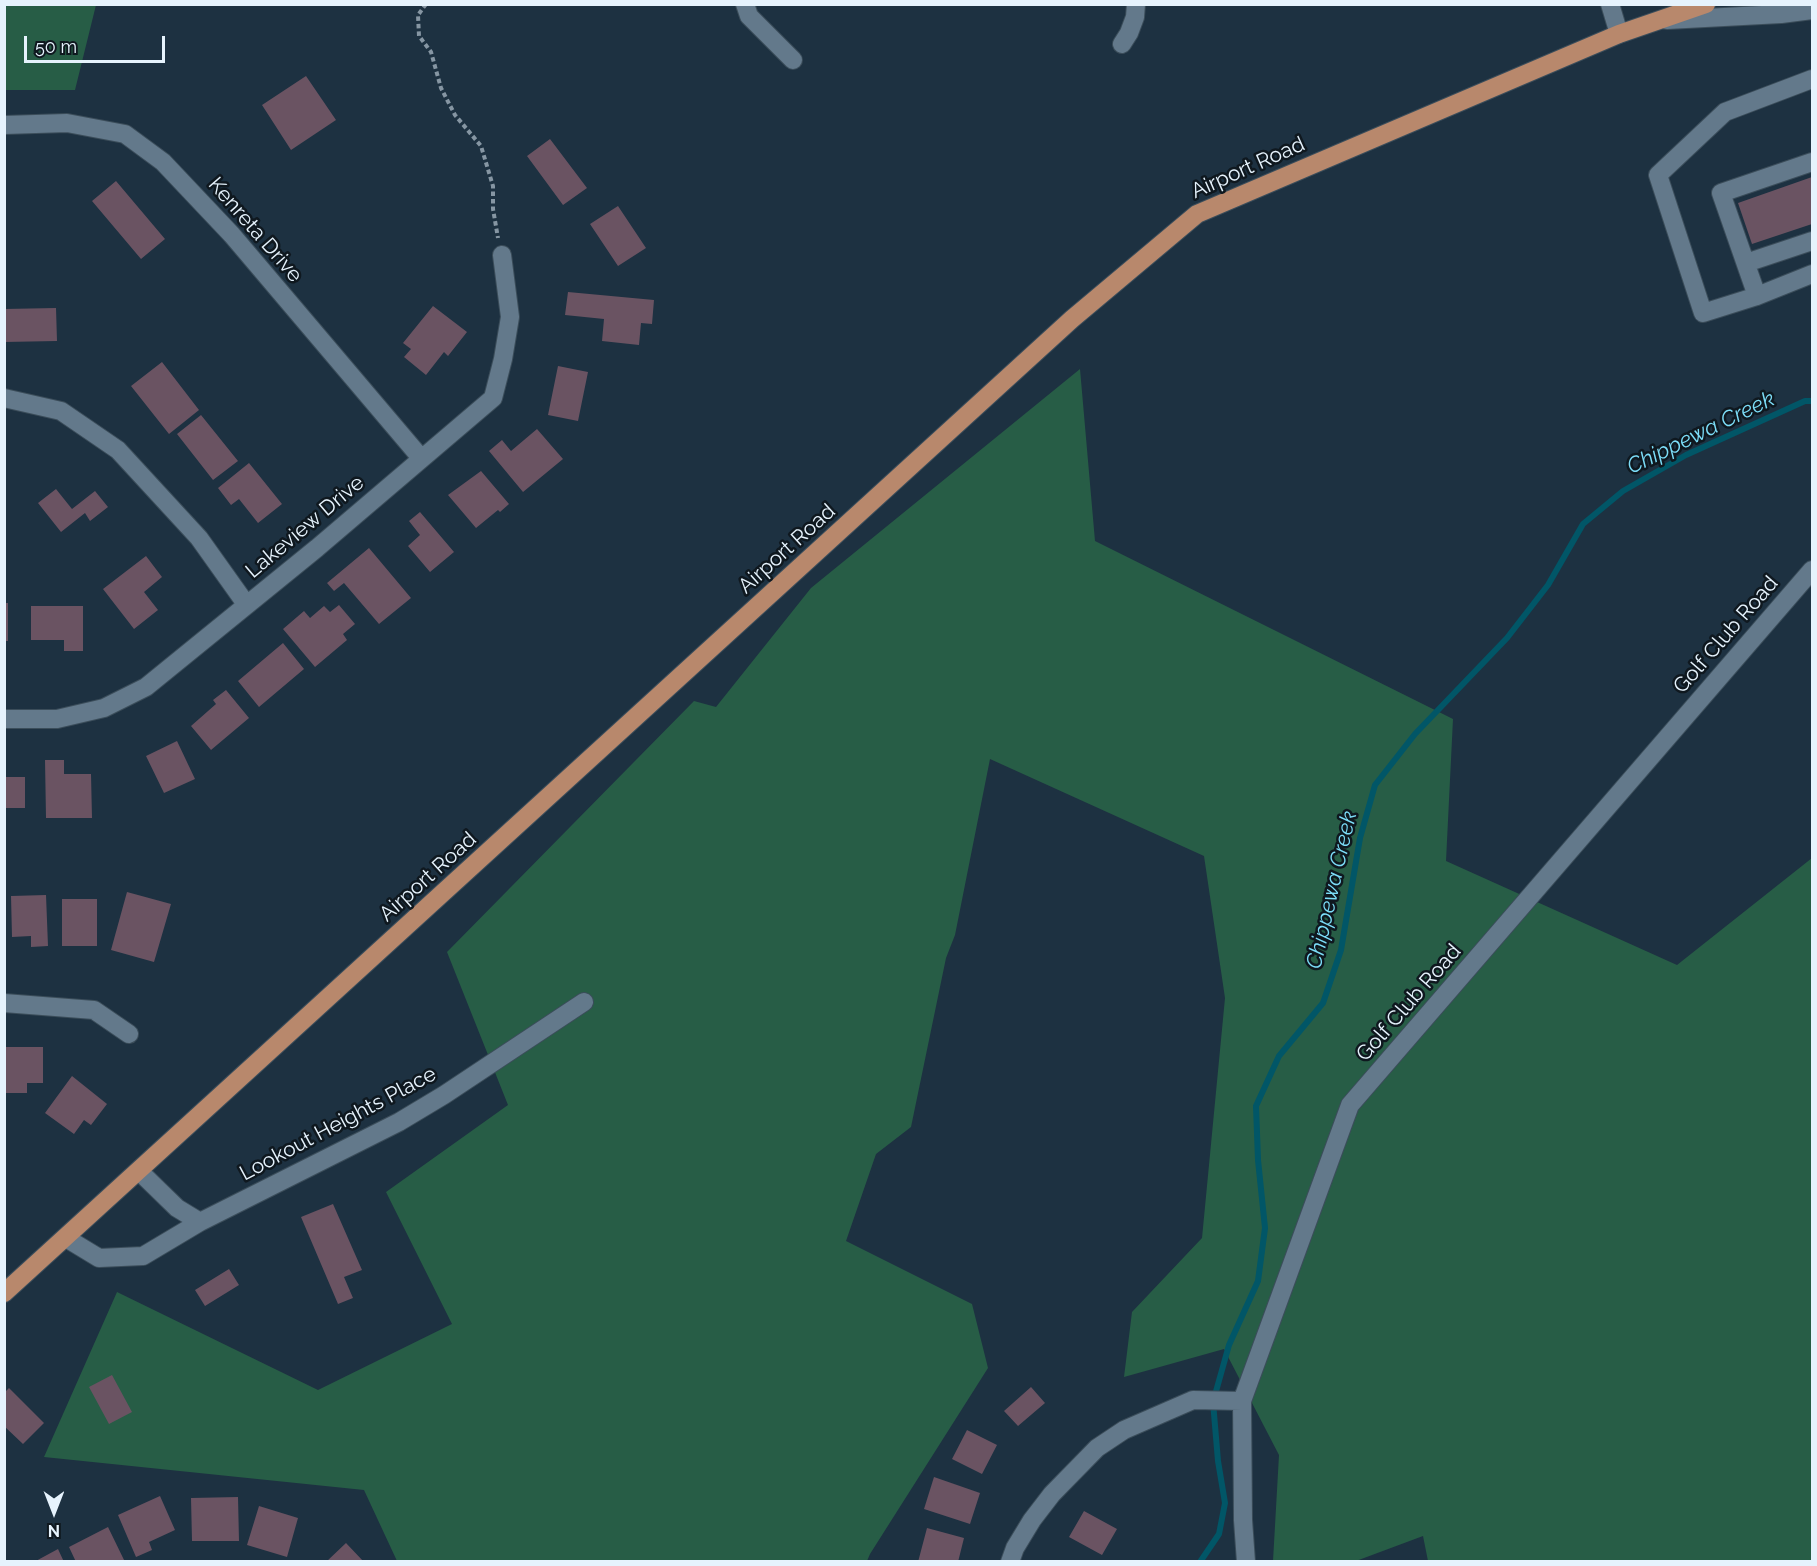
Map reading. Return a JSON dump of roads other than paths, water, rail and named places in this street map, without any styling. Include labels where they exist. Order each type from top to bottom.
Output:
[{"type":"main road","name":"Airport Road","points":[[4,1293],[1072,319],[1197,214],[1619,34],[1706,4]]},
{"type":"street","points":[[745,4],[749,16],[793,60]]},
{"type":"street","points":[[1122,44],[1135,17],[1136,4]]},
{"type":"street","points":[[1610,4],[1619,34]]},
{"type":"street","points":[[1663,20],[1780,14],[1812,10]]},
{"type":"street","points":[[1812,79],[1725,112],[1658,175],[1703,313],[1757,296],[1812,274]]},
{"type":"street","name":"Kenreta Drive","points":[[4,124],[67,123],[125,134],[163,162],[232,235],[421,458]]},
{"type":"street","points":[[1757,296],[1721,193],[1812,162]]},
{"type":"street","points":[[1746,263],[1812,241]]},
{"type":"street","name":"Lakeview Drive","points":[[4,719],[57,719],[104,708],[146,687],[317,548],[493,398],[510,317],[502,255]]},
{"type":"street","points":[[4,398],[61,411],[118,450],[199,538],[246,604]]},
{"type":"street","name":"Golf Club Road","points":[[1246,1562],[1243,1520],[1242,1401],[1350,1105],[1812,570]]},
{"type":"street","name":"Lookout Heights Place","points":[[66,1238],[99,1258],[143,1256],[200,1222],[399,1122],[444,1095],[584,1002]]},
{"type":"street","points":[[4,1004],[94,1010],[129,1034]]},
{"type":"street","points":[[139,1171],[177,1208],[200,1222]]},
{"type":"street","points":[[1010,1562],[1015,1548],[1032,1520],[1052,1494],[1097,1448],[1124,1430],[1192,1400],[1242,1401]]},
{"type":"waterway","name":"Chippewa Creek","points":[[1200,1562],[1219,1534],[1225,1503],[1218,1461],[1213,1402],[1229,1345],[1258,1281],[1265,1228],[1258,1160],[1256,1106],[1279,1056],[1323,1003],[1341,950],[1360,838],[1375,785],[1415,734],[1507,638],[1548,585],[1583,524],[1623,491],[1686,455],[1805,401],[1812,401]]}]
